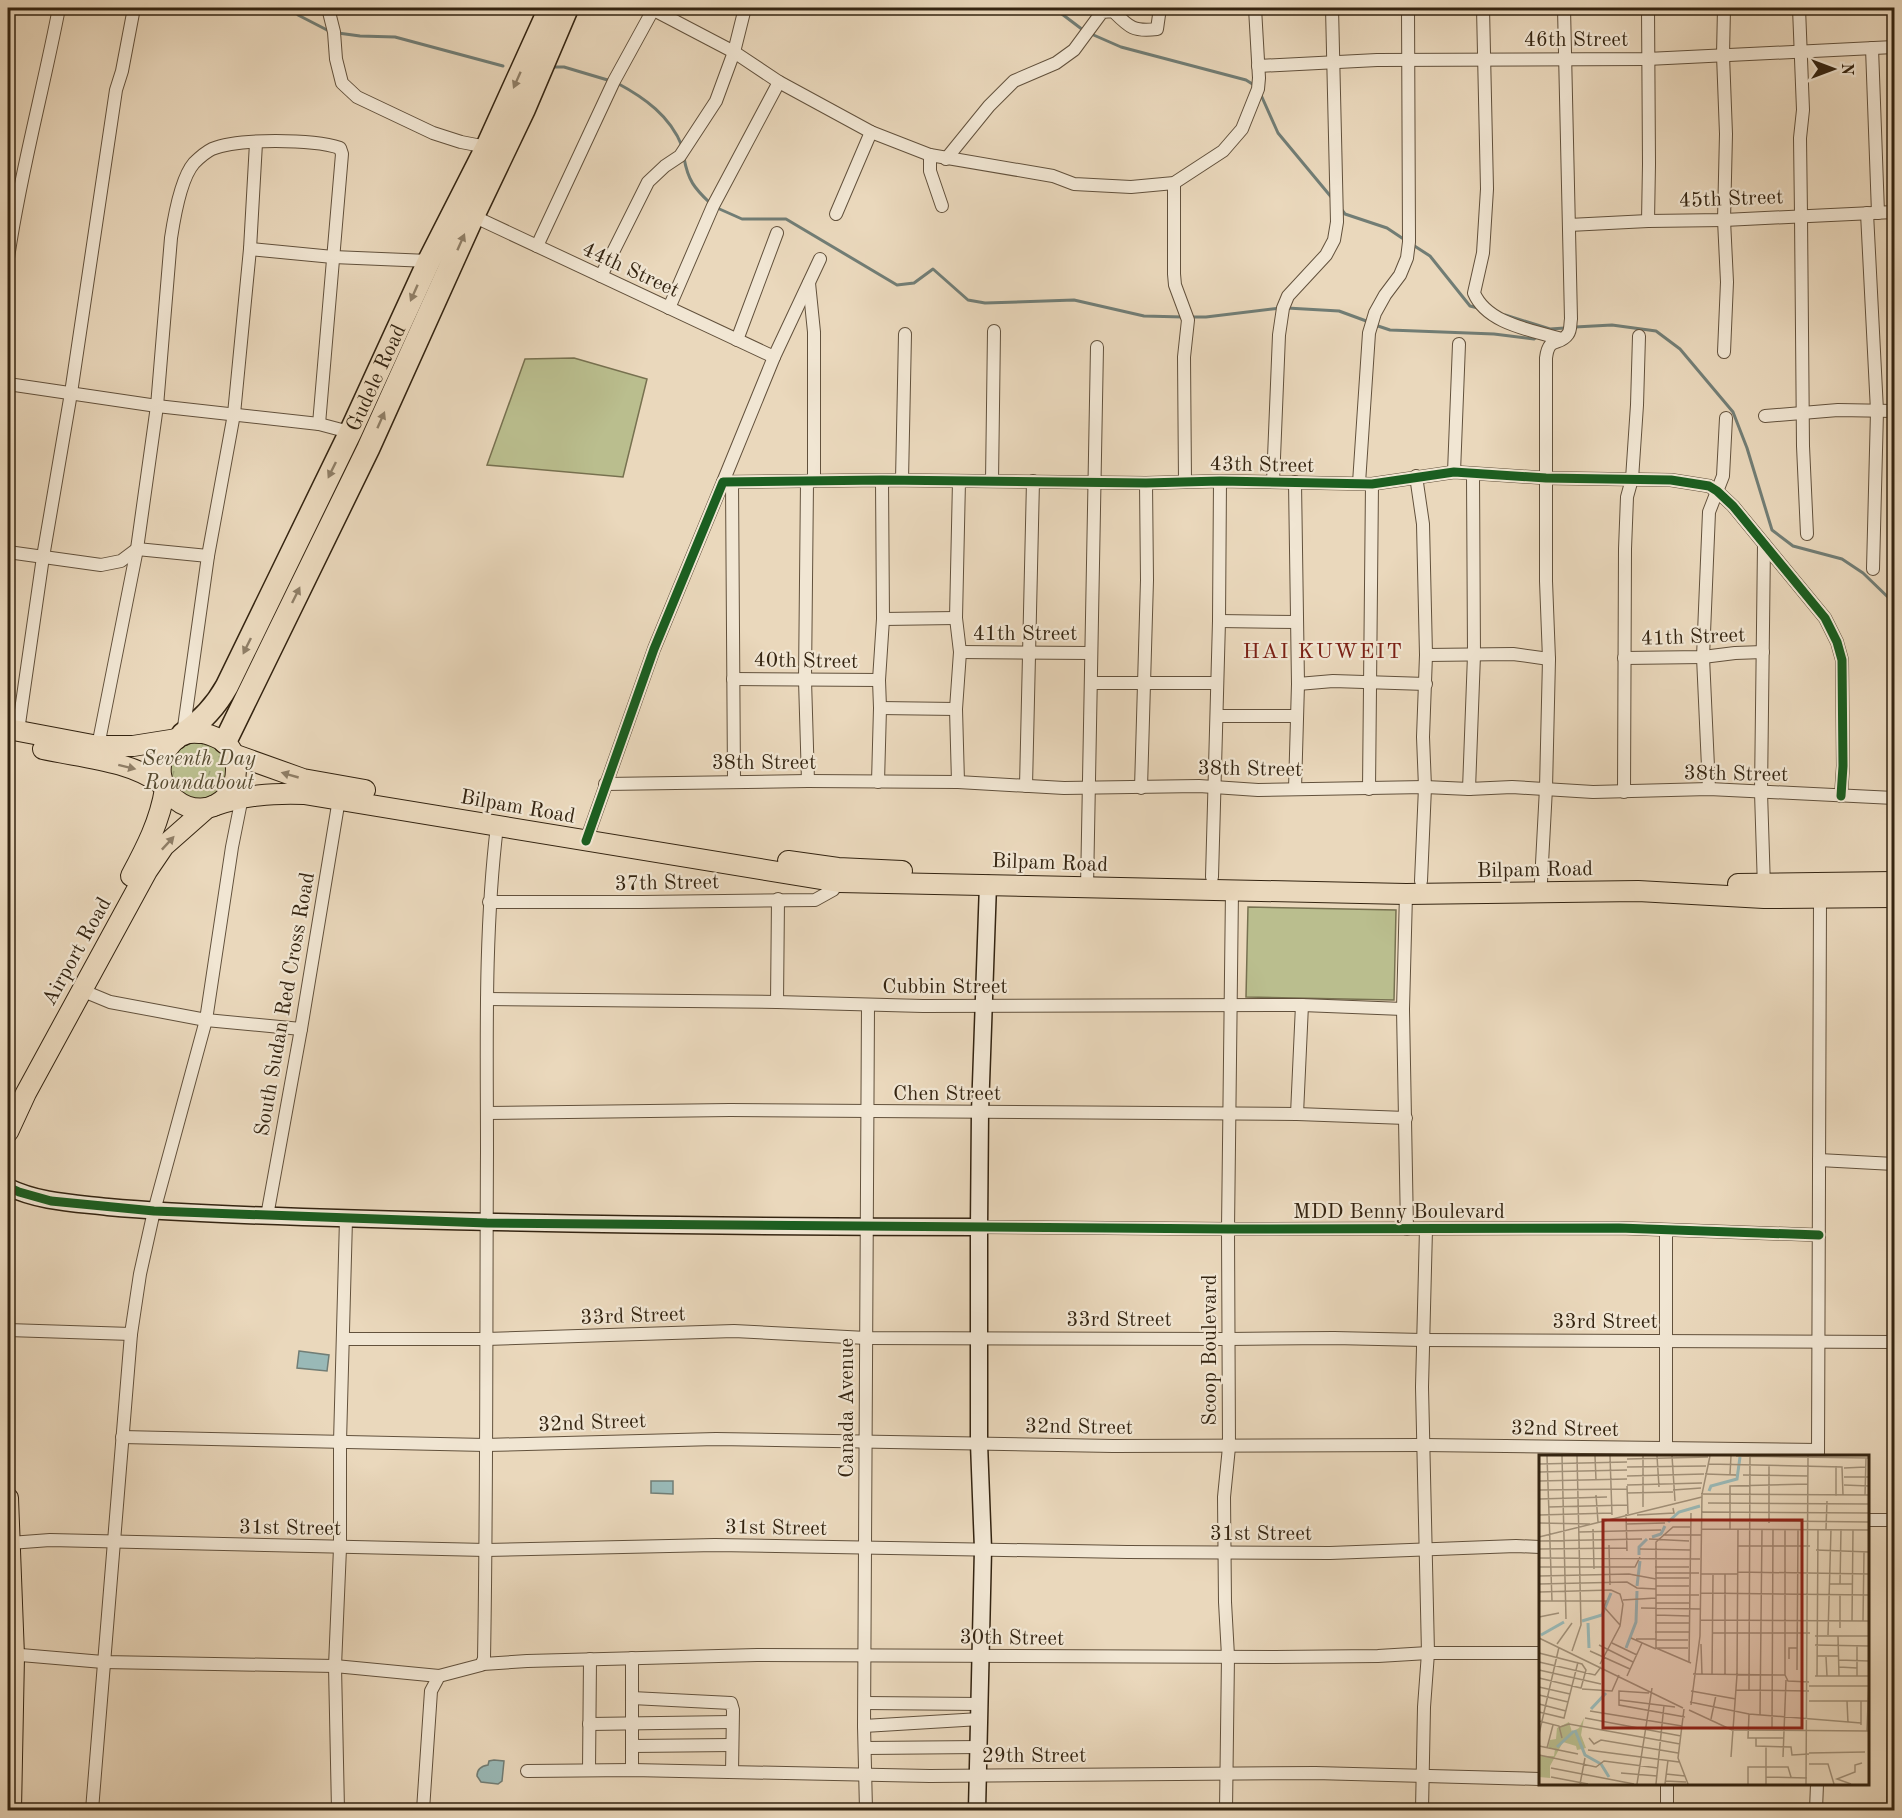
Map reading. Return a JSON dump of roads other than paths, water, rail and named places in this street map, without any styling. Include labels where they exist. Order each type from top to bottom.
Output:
[{"type":"highway","name":"Gudele Road","points":[[180,737],[200,723],[227,686],[351,431],[429,261],[487,147],[550,8]]},
{"type":"highway","name":"Gudele Road","points":[[229,748],[524,109],[567,8]]},
{"type":"main road","points":[[203,733],[229,748],[236,769],[234,784],[226,797],[210,807],[197,809],[179,803],[149,774],[128,766],[11,734],[98,746],[134,746],[203,733]]},
{"type":"main road","points":[[164,787],[162,760],[165,752],[180,737]]},
{"type":"main road","name":"Bilpam Road","points":[[229,748],[303,779],[839,882],[988,884],[1212,877],[1413,888],[1541,882],[1764,891],[1820,897],[1894,897]]},
{"type":"main road","name":"Airport Road","points":[[8,1107],[153,833],[162,810],[164,787]]},
{"type":"main road","name":"Bilpam Road","points":[[210,807],[242,797],[279,793],[304,794],[496,826],[587,835],[838,868],[1232,890],[1413,888],[1764,891],[1894,882]]},
{"type":"main road","name":"Airport Road","points":[[8,1132],[26,1093],[147,871],[164,846],[210,807]]},
{"type":"main road","points":[[8,1498],[11,1810]]},
{"type":"street","points":[[8,258],[13,220],[49,63],[59,8]]},
{"type":"street","points":[[11,734],[71,393],[116,90],[134,8]]},
{"type":"street","points":[[328,8],[342,83],[357,97],[433,133],[487,147]]},
{"type":"street","points":[[537,246],[614,81],[652,8],[734,52],[779,82],[871,132],[930,155],[1053,176],[1074,184],[1131,187],[1174,183],[1222,151],[1242,129],[1258,89],[1255,8]]},
{"type":"street","points":[[601,276],[648,182],[680,156],[716,101],[734,52],[745,8]]},
{"type":"street","points":[[946,159],[989,106],[1014,81],[1056,63],[1074,50],[1102,12],[1113,11],[1129,26],[1140,31],[1157,29],[1160,8]]},
{"type":"street","points":[[1273,482],[1279,335],[1283,308],[1288,296],[1326,255],[1334,240],[1337,222],[1332,8]]},
{"type":"street","points":[[1369,789],[1371,683],[1365,484],[1369,333],[1375,313],[1400,275],[1407,258],[1409,242],[1408,8]]},
{"type":"street","points":[[1483,8],[1487,141],[1486,230],[1474,293],[1484,307],[1499,319],[1565,336]]},
{"type":"street","points":[[1541,882],[1549,659],[1546,358],[1551,344],[1565,336],[1571,319],[1564,8]]},
{"type":"street","points":[[1648,8],[1650,164],[1648,220]]},
{"type":"street","points":[[1724,8],[1726,134],[1724,220],[1727,282],[1724,352]]},
{"type":"street","points":[[1799,8],[1803,110],[1800,138],[1800,215],[1807,534]]},
{"type":"street","name":"46th Street","points":[[1258,66],[1409,60],[1647,59],[1894,46]]},
{"type":"street","points":[[1872,48],[1872,213],[1877,411],[1873,569]]},
{"type":"street","points":[[669,308],[713,206],[779,82]]},
{"type":"street","points":[[836,214],[871,132]]},
{"type":"street","points":[[98,746],[137,549],[157,406],[171,238],[182,191],[192,165],[209,150],[226,144],[296,142],[340,148],[342,154],[328,340],[319,424]]},
{"type":"street","points":[[180,737],[208,556],[234,414],[250,249],[256,143]]},
{"type":"street","points":[[930,155],[930,171],[942,206]]},
{"type":"street","points":[[1174,183],[1175,285],[1187,317],[1184,357],[1185,482]]},
{"type":"street","name":"45th Street","points":[[1569,225],[1648,220],[1724,220],[1894,212]]},
{"type":"street","name":"44th Street","points":[[473,216],[774,357]]},
{"type":"street","points":[[737,340],[777,233]]},
{"type":"street","points":[[250,249],[333,257],[429,261]]},
{"type":"street","points":[[587,835],[654,649],[728,482],[774,357],[820,259]]},
{"type":"street","points":[[808,781],[805,680],[814,341],[809,282]]},
{"type":"street","points":[[992,481],[994,331]]},
{"type":"street","points":[[902,480],[905,334]]},
{"type":"street","points":[[1624,792],[1625,531],[1627,497],[1632,478],[1639,336]]},
{"type":"street","points":[[1454,472],[1459,344]]},
{"type":"street","points":[[1087,881],[1096,347]]},
{"type":"street","points":[[8,384],[157,406],[319,424],[351,431],[368,449]]},
{"type":"street","points":[[1765,416],[1838,410],[1894,411]]},
{"type":"street","points":[[1710,789],[1703,657],[1710,512],[1723,476],[1726,418]]},
{"type":"street","name":"43th Street","points":[[728,482],[902,480],[1365,484],[1454,472],[1546,478],[1671,480],[1704,484],[1717,491]]},
{"type":"street","points":[[1469,789],[1474,655],[1473,474]]},
{"type":"street","points":[[1407,1229],[1403,1009],[1413,888],[1425,787],[1423,737],[1426,655],[1423,524],[1416,476]]},
{"type":"street","points":[[878,782],[879,680],[884,619],[882,480]]},
{"type":"street","points":[[958,782],[956,709],[960,652],[956,618],[959,481]]},
{"type":"street","points":[[1026,786],[1034,481]]},
{"type":"street","points":[[1212,877],[1219,621],[1220,481]]},
{"type":"street","points":[[728,482],[734,780]]},
{"type":"street","points":[[1295,482],[1298,684],[1295,789]]},
{"type":"street","points":[[1141,788],[1147,580],[1146,483]]},
{"type":"street","points":[[1717,491],[1825,618],[1837,642],[1842,660],[1841,796]]},
{"type":"street","points":[[1764,544],[1761,792],[1764,891]]},
{"type":"street","points":[[8,552],[101,565],[121,561],[137,549],[208,556]]},
{"type":"street","points":[[884,619],[956,618]]},
{"type":"street","points":[[1219,621],[1297,622]]},
{"type":"street","name":"41th Street","points":[[960,652],[1091,653]]},
{"type":"street","name":"41th Street","points":[[1624,658],[1703,657],[1763,652]]},
{"type":"street","points":[[1426,655],[1513,654],[1549,659]]},
{"type":"street","name":"40th Street","points":[[733,679],[879,680]]},
{"type":"street","points":[[1298,684],[1333,681],[1426,684]]},
{"type":"street","points":[[1090,683],[1217,683]]},
{"type":"street","points":[[880,708],[956,709]]},
{"type":"street","points":[[1217,716],[1296,716]]},
{"type":"street","name":"38th Street","points":[[605,784],[734,780],[958,782],[1089,788],[1199,786],[1295,789],[1425,787],[1469,789],[1512,787],[1593,792],[1710,789],[1894,798]]},
{"type":"street","points":[[92,1810],[131,1334],[140,1274],[154,1211],[206,1020],[232,847],[242,797]]},
{"type":"street","name":"South Sudan Red Cross Road","points":[[267,1216],[339,799]]},
{"type":"street","points":[[483,1664],[486,1550],[487,999],[489,902],[496,826]]},
{"type":"street","name":"37th Street","points":[[489,902],[815,900],[833,890],[839,882]]},
{"type":"street","points":[[978,1810],[983,1549],[979,1443],[980,1112],[988,884]]},
{"type":"street","name":"Scoop Boulevard","points":[[1226,1810],[1228,1656],[1224,1497],[1229,1447],[1228,1229],[1232,890]]},
{"type":"street","points":[[1818,1453],[1820,897]]},
{"type":"street","points":[[777,1002],[778,899]]},
{"type":"street","points":[[81,990],[110,1002],[206,1020],[301,1029]]},
{"type":"street","name":"Cubbin Street","points":[[487,999],[777,1002],[868,1006],[1302,1005],[1403,1009]]},
{"type":"street","points":[[1297,1114],[1302,1005]]},
{"type":"street","name":"Canada Avenue","points":[[866,1810],[864,1726],[868,1006]]},
{"type":"street","name":"Chen Street","points":[[487,1113],[730,1110],[1297,1114],[1406,1118]]},
{"type":"street","points":[[1819,1161],[1894,1164]]},
{"type":"street","points":[[8,1187],[51,1201],[154,1211],[267,1216],[486,1223],[979,1227]]},
{"type":"street","points":[[338,1810],[335,1666],[340,1548],[340,1442],[346,1218]]},
{"type":"street","name":"MDD Benny Boulevard","points":[[979,1227],[1493,1228],[1819,1235]]},
{"type":"street","points":[[1422,1810],[1428,1653],[1423,1445],[1426,1229]]},
{"type":"street","points":[[1666,1230],[1666,1453]]},
{"type":"street","points":[[8,1330],[131,1334]]},
{"type":"street","name":"33rd Street","points":[[344,1339],[486,1339],[734,1331],[866,1338],[1334,1338],[1894,1342]]},
{"type":"street","name":"32nd Street","points":[[122,1437],[486,1445],[716,1439],[1229,1447],[1423,1445],[1666,1453],[1818,1453]]},
{"type":"street","points":[[1869,1520],[1894,1520]]},
{"type":"street","name":"31st Street","points":[[10,1543],[50,1540],[486,1550],[715,1545],[866,1549],[1330,1553],[1539,1547]]},
{"type":"street","name":"30th Street","points":[[439,1676],[483,1664],[590,1659],[866,1655],[1114,1658],[1539,1653]]},
{"type":"street","points":[[10,1655],[103,1662],[335,1666],[439,1676],[431,1691],[429,1703],[423,1810]]},
{"type":"street","points":[[589,1770],[590,1659]]},
{"type":"street","points":[[632,1659],[632,1770]]},
{"type":"street","points":[[1893,1810],[1894,1674]]},
{"type":"street","points":[[632,1698],[729,1702],[732,1706],[732,1772]]},
{"type":"street","points":[[865,1703],[980,1712]]},
{"type":"street","points":[[864,1726],[980,1712]]},
{"type":"street","points":[[589,1724],[732,1722]]},
{"type":"street","points":[[632,1746],[732,1745]]},
{"type":"street","points":[[865,1748],[980,1747]]},
{"type":"street","name":"29th Street","points":[[527,1771],[632,1770],[930,1776],[1315,1773],[1539,1779]]},
{"type":"street","points":[[1667,1785],[1667,1810]]},
{"type":"street","points":[[1816,1785],[1816,1810]]},
{"type":"water","points":[[299,1351],[329,1355],[327,1371],[297,1368]]},
{"type":"water","points":[[651,1481],[673,1481],[673,1494],[651,1493]]},
{"type":"water","points":[[489,1761],[504,1761],[502,1781],[498,1784],[481,1782],[477,1776],[479,1770],[488,1765]]},
{"type":"waterway","points":[[294,8],[298,15],[329,31]]},
{"type":"waterway","points":[[1054,8],[1083,30]]},
{"type":"waterway","points":[[338,33],[395,37],[503,66]]},
{"type":"waterway","points":[[1089,33],[1121,47],[1246,80],[1254,85]]},
{"type":"waterway","points":[[551,67],[564,67],[611,81]]},
{"type":"waterway","points":[[617,83],[637,95],[664,117],[682,146]]},
{"type":"waterway","points":[[1261,95],[1278,133],[1332,198]]},
{"type":"waterway","points":[[684,158],[692,183],[710,203]]},
{"type":"waterway","points":[[715,207],[742,219],[786,219],[897,285],[914,283],[933,269],[968,300],[985,303],[1074,300],[1144,316],[1183,317]]},
{"type":"waterway","points":[[1342,210],[1345,214],[1387,228],[1405,240]]},
{"type":"waterway","points":[[1413,245],[1430,256],[1470,306],[1478,308]]},
{"type":"waterway","points":[[1189,317],[1281,308]]},
{"type":"waterway","points":[[1287,308],[1339,311],[1369,322]]},
{"type":"waterway","points":[[1505,315],[1550,329],[1565,328]]},
{"type":"waterway","points":[[1375,325],[1390,330],[1494,334],[1534,339],[1537,337]]},
{"type":"waterway","points":[[1575,327],[1612,325],[1656,331],[1680,349],[1733,412],[1747,448],[1772,530],[1793,546],[1842,559],[1863,573],[1894,603]]},
{"type":"district","name":"HAI KUWEIT","points":[[1323,650]]},
{"type":"park label","name":"Seventh Day Roundabout","points":[[199,770]]}]
